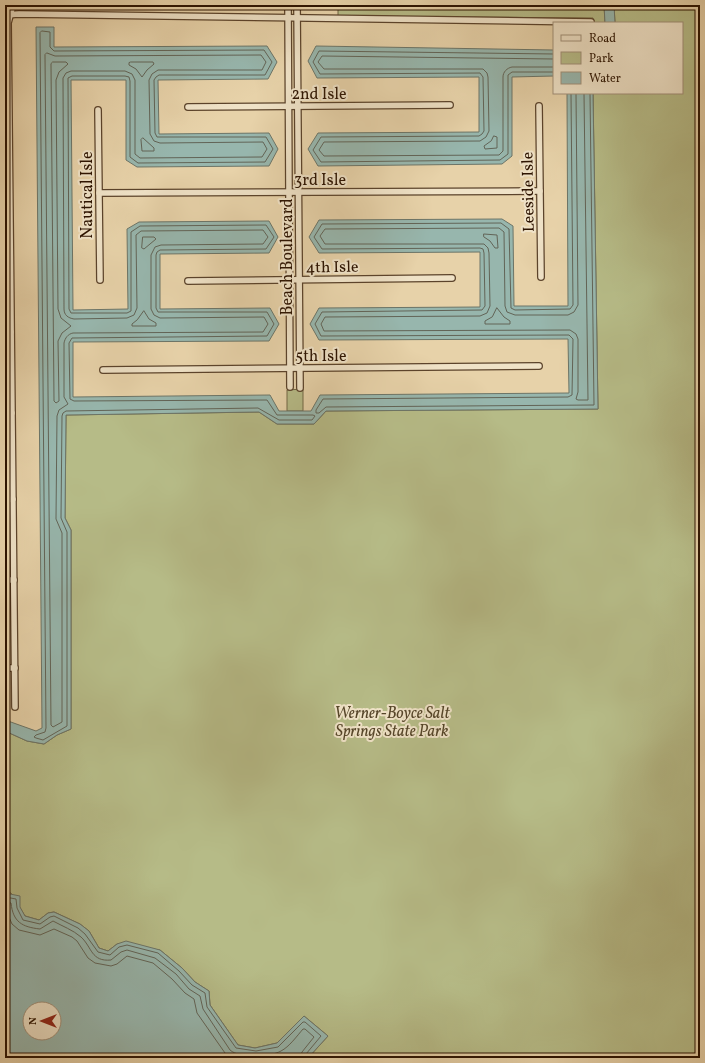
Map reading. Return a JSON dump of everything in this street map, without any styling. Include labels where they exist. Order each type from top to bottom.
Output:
[{"type":"street","points":[[13,5],[8,15],[7,168],[8,244],[12,332],[15,707]]},
{"type":"street","name":"Beach Boulevard","points":[[288,5],[290,387]]},
{"type":"street","name":"Beach Boulevard","points":[[297,5],[300,388]]},
{"type":"street","points":[[8,15],[591,22]]},
{"type":"street","name":"2nd Isle","points":[[188,107],[450,105]]},
{"type":"street","name":"Leeside Isle","points":[[539,106],[541,277]]},
{"type":"street","name":"Nautical Isle","points":[[98,110],[100,280]]},
{"type":"street","name":"3rd Isle","points":[[99,193],[540,191]]},
{"type":"street","name":"4th Isle","points":[[188,281],[452,278]]},
{"type":"street","points":[[5,332],[12,332]]},
{"type":"street","name":"5th Isle","points":[[103,370],[539,366]]},
{"type":"street","points":[[5,413],[12,413]]},
{"type":"street","points":[[5,500],[13,500]]},
{"type":"street","points":[[5,580],[14,580]]},
{"type":"street","points":[[5,668],[15,668]]},
{"type":"green space","points":[[338,5],[604,5],[605,22],[593,22],[593,18],[338,16]]},
{"type":"green space","name":"Werner-Boyce Salt Springs State Park","points":[[614,5],[700,5],[700,1058],[308,1058],[328,1036],[304,1016],[277,1043],[255,1048],[238,1045],[210,1005],[209,991],[195,982],[182,968],[160,950],[117,944],[108,951],[99,948],[89,931],[80,924],[54,912],[48,913],[39,920],[25,916],[11,893],[5,893],[5,731],[27,741],[44,744],[57,735],[71,729],[71,530],[65,518],[66,415],[259,412],[277,424],[314,424],[326,411],[598,409],[593,94],[683,94],[683,22],[615,22]]},
{"type":"green space","points":[[303,389],[303,411],[287,411],[287,390]]},
{"type":"water","points":[[604,5],[614,5],[615,22],[605,22]]},
{"type":"water","points":[[36,27],[54,27],[54,47],[267,46],[277,62],[268,79],[158,80],[159,134],[269,133],[278,149],[269,166],[137,167],[126,160],[126,80],[71,80],[73,310],[128,309],[127,229],[139,222],[269,221],[278,237],[269,253],[160,254],[160,309],[270,308],[279,324],[269,341],[73,342],[73,397],[270,395],[279,411],[311,411],[320,395],[569,393],[568,339],[319,340],[310,324],[319,308],[480,307],[480,252],[319,253],[309,237],[319,220],[502,219],[513,226],[514,306],[568,306],[567,94],[593,94],[598,409],[326,411],[314,424],[277,424],[259,412],[66,415],[65,518],[71,530],[71,729],[57,735],[44,744],[27,741],[5,731],[5,713],[8,721],[36,731],[42,728]]},
{"type":"water","points":[[316,46],[553,50],[553,76],[512,77],[512,156],[502,164],[318,166],[308,149],[318,133],[479,132],[479,77],[317,78],[308,61]]},
{"type":"water","points":[[5,610],[9,610],[9,642],[5,642]]},
{"type":"water","points":[[5,893],[20,896],[20,907],[25,916],[39,920],[48,913],[54,912],[80,924],[89,931],[99,948],[108,951],[117,944],[126,941],[160,950],[182,968],[195,982],[209,991],[210,1005],[238,1045],[255,1048],[277,1043],[304,1016],[328,1036],[308,1058],[5,1058]]}]
